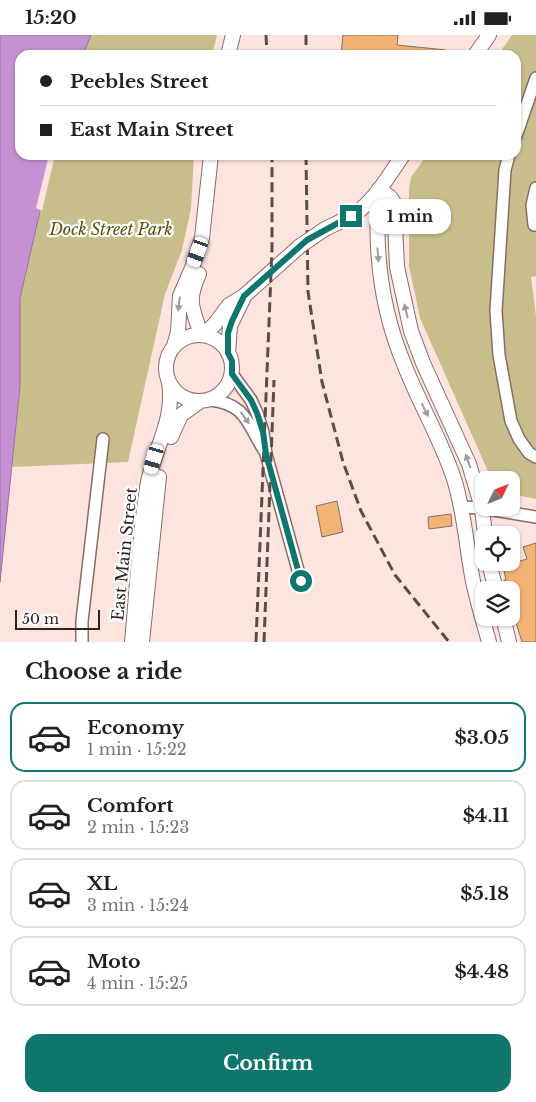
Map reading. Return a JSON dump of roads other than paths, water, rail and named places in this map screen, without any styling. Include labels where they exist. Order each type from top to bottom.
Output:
[{"type":"main road","points":[[229,50],[233,35]]},
{"type":"main road","points":[[478,50],[489,35]]},
{"type":"main road","points":[[174,347],[178,331],[180,296],[202,238],[210,160]]},
{"type":"main road","points":[[218,160],[211,237],[191,295],[193,315],[202,335],[215,339],[228,353],[232,361],[232,374],[224,390],[204,401],[192,401],[178,394],[169,383],[166,368],[170,353],[174,347],[184,339],[202,335],[219,320],[229,305],[244,296],[300,246],[325,229],[360,210],[379,189],[399,160]]},
{"type":"main road","points":[[379,189],[390,197],[394,203],[398,274],[411,331],[423,363],[470,464],[475,482]]},
{"type":"main road","points":[[379,189],[376,221],[382,289],[391,327],[406,370],[443,448],[462,507],[472,579],[489,642]]},
{"type":"main road","points":[[228,353],[230,326],[244,296]]},
{"type":"main road","name":"East Main Street","points":[[132,642],[147,490],[154,459],[170,412],[169,383]]},
{"type":"main road","name":"East Main Street","points":[[142,642],[157,488],[161,467],[179,419],[189,408],[204,401]]},
{"type":"main road","points":[[506,626],[510,642]]},
{"type":"street","points":[[521,122],[536,78]]},
{"type":"street","points":[[508,160],[505,170],[500,269],[496,287],[499,355],[510,421],[518,439],[529,453],[536,457]]},
{"type":"street","points":[[534,225],[532,205],[536,188]]},
{"type":"street","points":[[406,370],[423,363]]},
{"type":"street","points":[[232,374],[254,406],[263,432],[266,454],[301,581]]},
{"type":"street","points":[[204,401],[228,403],[241,411],[250,422],[254,435],[266,454]]},
{"type":"street","points":[[82,642],[82,621],[103,439]]},
{"type":"street","points":[[462,507],[475,508]]},
{"type":"street","points":[[520,514],[536,517]]},
{"type":"railway","points":[[266,35],[267,50]]},
{"type":"railway","points":[[306,35],[306,50]]},
{"type":"railway","points":[[256,642],[272,249],[272,160]]},
{"type":"railway","points":[[306,160],[308,292],[322,382],[343,462],[361,511],[395,575],[449,642]]},
{"type":"railway","points":[[264,642],[274,380]]},
{"type":"park label","name":"Dock Street Park","points":[[111,229]]}]
